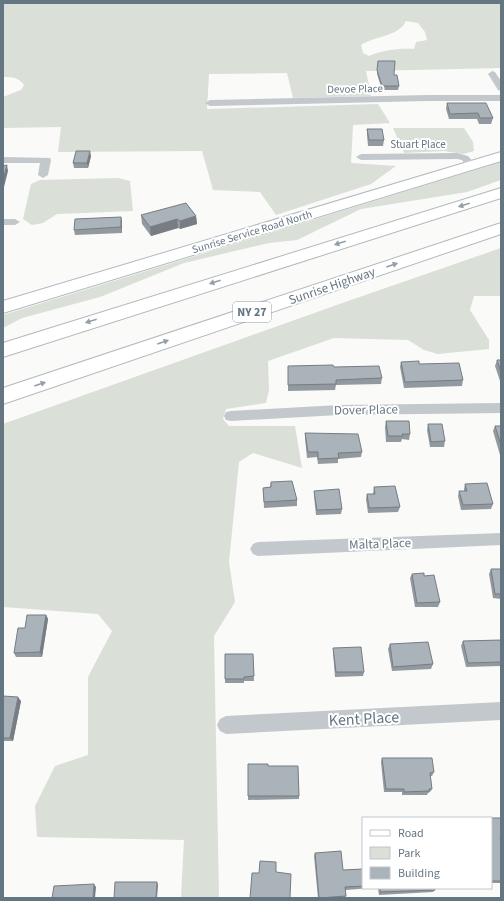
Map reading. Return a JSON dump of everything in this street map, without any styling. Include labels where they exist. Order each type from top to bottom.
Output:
[{"type":"highway","points":[[3,350],[501,193]]},
{"type":"highway","name":"Sunrise Highway","points":[[3,396],[501,228]]},
{"type":"street","points":[[492,74],[501,88]]},
{"type":"street","name":"Devoe Place","points":[[210,103],[427,98],[501,98]]},
{"type":"street","name":"Stuart Place","points":[[361,157],[457,156],[465,158],[471,165]]},
{"type":"street","name":"Sunrise Service Road North","points":[[3,307],[501,156]]},
{"type":"street","points":[[3,160],[46,160],[43,175]]},
{"type":"street","points":[[3,222],[16,222]]},
{"type":"street","name":"Dover Place","points":[[231,416],[339,410],[501,408]]},
{"type":"street","name":"Malta Place","points":[[258,549],[501,539]]},
{"type":"street","name":"Kent Place","points":[[226,725],[501,711]]},
{"type":"green space","points":[[3,3],[501,3],[501,68],[366,71],[371,96],[293,98],[287,73],[209,74],[207,109],[378,104],[390,123],[353,125],[351,163],[396,166],[371,184],[276,215],[260,192],[213,190],[202,151],[58,152],[61,127],[3,128],[3,97],[21,90],[24,85],[20,80],[15,78],[3,77]],"holes":[[[406,21],[418,23],[425,32],[427,40],[416,42],[414,49],[391,50],[369,56],[363,53],[361,45],[398,30]]]},
{"type":"green space","points":[[393,128],[464,128],[473,142],[474,151],[463,154],[444,151],[404,153]]},
{"type":"green space","points":[[501,162],[501,180],[467,192],[361,209],[297,240],[269,243],[184,263],[100,297],[22,318],[3,328],[3,315]]},
{"type":"green space","points":[[118,178],[130,181],[133,211],[57,214],[43,223],[32,225],[23,219],[31,184],[40,180]]},
{"type":"green space","points":[[501,248],[501,296],[474,296],[470,310],[489,340],[489,349],[438,354],[424,350],[408,340],[334,338],[268,361],[269,390],[266,403],[226,409],[223,419],[229,426],[295,426],[302,468],[253,453],[239,462],[229,562],[235,602],[214,636],[219,898],[181,898],[184,840],[37,837],[35,806],[55,766],[88,755],[88,677],[112,631],[98,614],[3,607],[3,424]]},
{"type":"building","points":[[378,61],[395,61],[394,75],[397,75],[399,86],[382,86],[377,70]]},
{"type":"building","points":[[447,103],[486,103],[493,118],[480,118],[478,113],[450,114]]},
{"type":"building","points":[[367,129],[382,129],[384,140],[369,140]]},
{"type":"building","points":[[76,151],[90,151],[87,163],[73,163]]},
{"type":"building","points":[[7,165],[3,180],[3,166]]},
{"type":"building","points":[[186,203],[196,216],[180,221],[177,219],[150,227],[141,215]]},
{"type":"building","points":[[121,217],[121,227],[74,230],[75,219]]},
{"type":"building","points":[[497,360],[501,360],[501,372]]},
{"type":"building","points":[[419,361],[419,364],[459,363],[463,380],[405,382],[401,362]]},
{"type":"building","points":[[333,365],[334,367],[379,366],[382,378],[336,380],[336,384],[288,385],[288,366]]},
{"type":"building","points":[[386,421],[409,421],[410,434],[402,434],[403,436],[388,436]]},
{"type":"building","points":[[428,424],[442,424],[445,441],[431,442]]},
{"type":"building","points":[[495,426],[501,426],[501,445]]},
{"type":"building","points":[[305,433],[358,434],[362,452],[338,453],[339,458],[318,459],[318,452],[308,452]]},
{"type":"building","points":[[292,481],[297,500],[264,502],[263,488],[271,487],[271,482]]},
{"type":"building","points":[[487,483],[493,504],[463,505],[459,491],[467,491],[465,484]]},
{"type":"building","points":[[395,486],[400,507],[369,508],[367,494],[375,494],[374,487]]},
{"type":"building","points":[[339,489],[342,509],[317,510],[314,491]]},
{"type":"building","points":[[491,569],[501,569],[501,594],[495,594]]},
{"type":"building","points":[[424,573],[424,576],[434,575],[440,602],[417,603],[412,574]]},
{"type":"building","points":[[27,615],[46,615],[40,652],[14,653],[18,628],[25,628]]},
{"type":"building","points":[[501,640],[501,662],[468,663],[463,641]]},
{"type":"building","points":[[428,642],[433,664],[393,667],[390,644]]},
{"type":"building","points":[[361,647],[364,672],[336,672],[333,648]]},
{"type":"building","points":[[225,654],[253,654],[254,676],[244,677],[244,679],[225,679]]},
{"type":"building","points":[[3,696],[18,697],[10,738],[3,738]]},
{"type":"building","points":[[382,758],[432,758],[434,772],[430,773],[432,789],[429,789],[429,791],[404,792],[404,789],[386,789]]},
{"type":"building","points":[[248,764],[298,766],[299,796],[248,796]]},
{"type":"building","points":[[492,818],[501,818],[501,881],[492,881]]},
{"type":"building","points":[[341,851],[343,870],[362,869],[362,886],[345,887],[346,896],[319,898],[315,853]]},
{"type":"building","points":[[260,861],[276,862],[276,872],[291,874],[290,898],[250,898],[252,873],[259,873]]},
{"type":"building","points":[[115,882],[157,882],[156,898],[114,898]]},
{"type":"building","points":[[94,884],[93,898],[52,898],[54,886]]},
{"type":"building","points":[[380,889],[435,889],[435,890],[380,892]]}]
